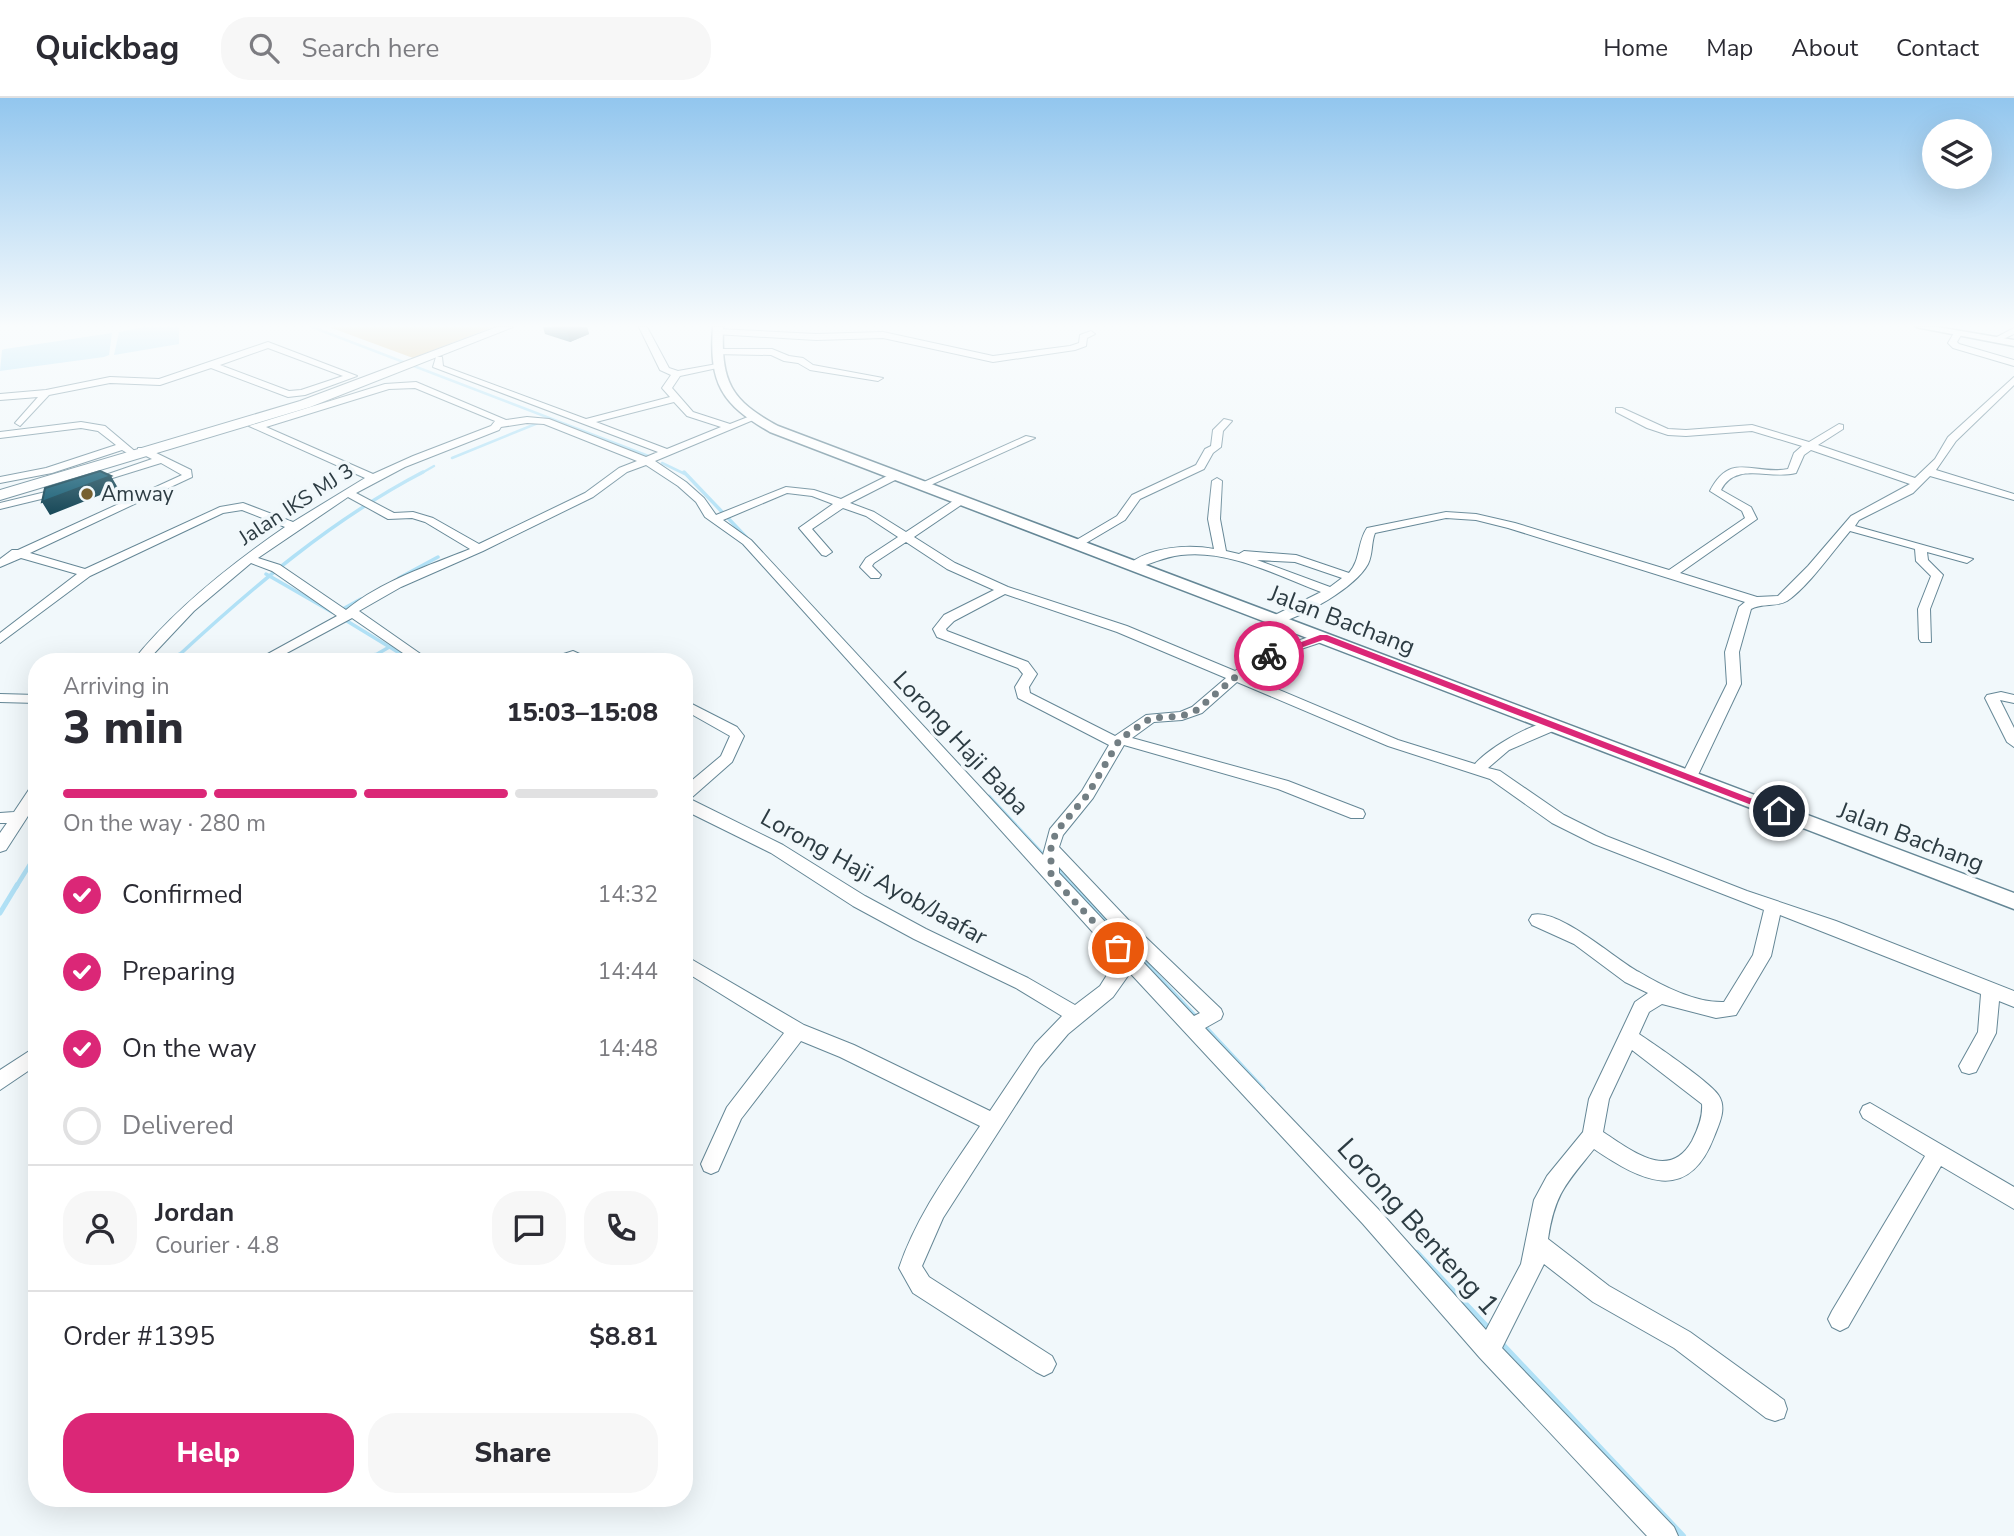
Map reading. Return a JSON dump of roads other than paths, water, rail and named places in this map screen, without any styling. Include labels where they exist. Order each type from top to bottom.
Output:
[{"type":"main road","points":[[0,493],[249,424],[329,394]]},
{"type":"street","points":[[0,397],[33,394]]},
{"type":"street","points":[[20,423],[45,394]]},
{"type":"street","points":[[249,424],[358,394]]},
{"type":"street","points":[[434,394],[501,422],[527,419],[546,421],[649,461]]},
{"type":"street","points":[[510,394],[669,453]]},
{"type":"street","points":[[671,394],[690,414],[727,426]]},
{"type":"street","name":"Jalan Bachang","points":[[727,394],[753,418],[799,439],[2014,901]]},
{"type":"street","points":[[1278,619],[1350,577],[1363,564],[1367,535],[1371,530],[1446,515],[1476,517],[1511,526],[1756,601],[1782,599],[1812,569],[1846,527],[1863,512],[1898,498],[1918,484],[1930,472],[1952,439],[1999,394]]},
{"type":"street","points":[[585,422],[675,399]]},
{"type":"street","points":[[1619,410],[1647,425],[1672,432],[1749,427],[1808,444],[1918,484]]},
{"type":"street","points":[[276,653],[349,614],[363,602],[397,584],[479,549],[599,489],[615,474],[727,426],[753,418]]},
{"type":"street","points":[[1077,544],[1121,518],[1136,497],[1200,467],[1209,451],[1216,447],[1218,430],[1227,421]]},
{"type":"street","name":"Jalan IKS MJ 3","points":[[147,653],[196,604],[248,559],[294,527],[373,478],[501,422]]},
{"type":"street","points":[[249,424],[373,478]]},
{"type":"street","points":[[0,435],[81,425],[101,428],[141,453],[187,472],[187,477],[0,563]]},
{"type":"street","points":[[1671,574],[1751,519],[1747,509],[1715,491],[1727,476],[1749,468],[1785,474],[1797,464],[1797,456],[1808,444],[1839,427]]},
{"type":"street","points":[[920,486],[1030,438]]},
{"type":"street","points":[[0,480],[141,453]]},
{"type":"street","points":[[0,506],[49,496],[141,453]]},
{"type":"street","points":[[431,454],[450,462]]},
{"type":"street","name":"Lorong Haji Baba","points":[[649,461],[700,500],[709,515],[722,516],[789,591],[1051,861],[1127,958]]},
{"type":"street","points":[[1930,472],[2014,497]]},
{"type":"street","points":[[825,552],[804,528],[842,503],[895,476]]},
{"type":"street","points":[[1217,481],[1214,519],[1220,551]]},
{"type":"street","points":[[722,516],[774,494],[795,489],[842,503],[870,514],[951,566],[1004,590],[1122,629],[1393,743],[1495,775],[1558,819],[1600,840],[1773,907],[1830,926],[2014,999]]},
{"type":"street","points":[[349,493],[392,517],[413,515],[429,520],[479,549]]},
{"type":"street","points":[[875,575],[868,570],[866,564],[902,537],[960,501]]},
{"type":"street","points":[[0,639],[86,573],[227,507],[243,506],[294,527]]},
{"type":"street","points":[[1846,527],[1967,559]]},
{"type":"street","points":[[1921,548],[1922,561],[1937,575],[1924,609],[1926,639]]},
{"type":"street","points":[[1134,565],[1168,551],[1220,551],[1329,591]]},
{"type":"street","points":[[0,553],[19,553],[86,573]]},
{"type":"street","points":[[1234,555],[1296,558],[1350,577]]},
{"type":"street","points":[[248,559],[276,568],[412,653]]},
{"type":"street","points":[[1004,590],[949,618],[939,629],[942,634],[1023,665],[1030,674],[1022,687],[1023,695],[1118,741],[1283,785],[1357,814]]},
{"type":"street","points":[[1689,777],[1734,684],[1732,652],[1735,637],[1745,607],[1756,601]]},
{"type":"street","points":[[1198,1024],[1214,1014],[1051,861],[1056,832],[1088,794],[1118,741],[1151,718],[1182,716],[1197,710],[1234,678],[1277,652],[1323,637]]},
{"type":"street","points":[[2014,699],[2001,696],[1992,698],[2014,742]]},
{"type":"street","points":[[0,698],[28,699]]},
{"type":"street","points":[[693,710],[732,730],[737,736],[727,759],[693,788]]},
{"type":"street","points":[[1479,769],[1486,760],[1513,741],[1555,725]]},
{"type":"street","points":[[0,846],[28,803]]},
{"type":"street","name":"Lorong Haji Ayob/Jaafar","points":[[693,807],[777,849],[859,901],[919,934],[1022,983],[1076,1015]]},
{"type":"street","points":[[0,818],[19,817]]},
{"type":"street","points":[[1538,920],[1580,939],[1631,977],[1715,1012],[1729,1010],[1762,956],[1773,907]]},
{"type":"street","points":[[1044,1364],[921,1285],[910,1268],[915,1248],[939,1204],[1051,1040],[1076,1015],[1106,994],[1127,958]]},
{"type":"street","name":"Lorong Benteng 1","points":[[1127,958],[1198,1024],[1371,1217],[1665,1536]]},
{"type":"street","points":[[693,967],[797,1031],[847,1051],[994,1122]]},
{"type":"street","points":[[1969,1066],[1987,1032],[1991,990]]},
{"type":"street","points":[[1490,1345],[1532,1267],[1542,1207],[1554,1183],[1592,1136],[1599,1099],[1642,1007],[1653,996],[1667,994]]},
{"type":"street","points":[[711,1164],[734,1113],[797,1031]]},
{"type":"street","points":[[1592,1136],[1651,1171],[1674,1171],[1686,1167],[1697,1154],[1711,1119],[1714,1108],[1711,1099],[1628,1037]]},
{"type":"street","points":[[0,1081],[28,1061]]},
{"type":"street","points":[[1870,1112],[2014,1199]]},
{"type":"street","points":[[1840,1319],[1938,1153]]},
{"type":"street","points":[[1536,1244],[1601,1294],[1682,1339],[1774,1409]]},
{"type":"waterway","points":[[487,394],[651,457]]},
{"type":"waterway","points":[[452,458],[538,423]]},
{"type":"waterway","points":[[662,463],[685,474]]},
{"type":"waterway","points":[[420,474],[434,466]]},
{"type":"waterway","points":[[270,576],[356,511],[423,472]]},
{"type":"waterway","points":[[684,472],[746,537]]},
{"type":"waterway","points":[[399,578],[438,557]]},
{"type":"waterway","points":[[266,574],[270,576]]},
{"type":"waterway","points":[[181,653],[270,576]]},
{"type":"waterway","points":[[270,576],[332,612]]},
{"type":"waterway","points":[[341,610],[361,599]]},
{"type":"waterway","points":[[342,618],[389,647]]},
{"type":"waterway","points":[[379,653],[389,647]]},
{"type":"waterway","points":[[389,647],[399,653]]},
{"type":"waterway","points":[[989,797],[1045,857]]},
{"type":"waterway","points":[[16,887],[28,868]]},
{"type":"waterway","points":[[1056,868],[1073,887]]},
{"type":"waterway","points":[[0,913],[17,885]]},
{"type":"waterway","points":[[1072,885],[1263,1089]]},
{"type":"waterway","points":[[1417,1253],[1491,1331]]},
{"type":"waterway","points":[[1501,1343],[1683,1536]]},
{"type":"place","name":"Amway","points":[[87,494]]}]
